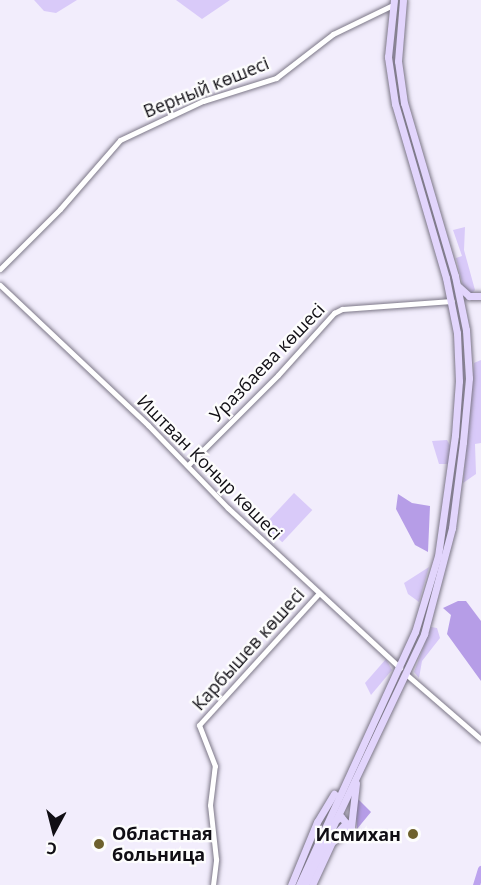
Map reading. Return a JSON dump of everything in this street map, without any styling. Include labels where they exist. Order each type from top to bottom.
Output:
[{"type":"main road","points":[[299,885],[407,675],[437,593],[452,528],[469,378],[464,312],[404,103],[398,62],[403,0]]},
{"type":"main road","points":[[309,885],[314,855],[349,772],[401,669],[428,592],[447,502],[459,381],[452,301],[395,104],[388,57],[393,3]]},
{"type":"main road","points":[[458,286],[469,296],[479,296]]},
{"type":"main road","points":[[464,312],[479,296]]},
{"type":"main road","points":[[309,885],[333,842],[350,828],[352,795],[368,753]]},
{"type":"main road","points":[[291,885],[317,822],[349,772]]},
{"type":"main road","points":[[309,885],[327,844],[345,826],[345,819],[337,817],[329,828]]},
{"type":"street","name":"Верный көшесі","points":[[0,269],[60,209],[120,140],[203,101],[276,78],[327,37],[393,3]]},
{"type":"street","name":"Иштван Коныр көшесі","points":[[0,285],[319,593],[401,669]]},
{"type":"street","name":"Уразбаева көшесі","points":[[188,465],[278,375],[334,313],[342,309],[452,301]]},
{"type":"street","name":"Карбышев көшесі","points":[[213,885],[215,840],[210,805],[215,766],[199,725],[319,593]]},
{"type":"street","points":[[407,675],[481,739]]},
{"type":"shaded area","points":[[34,0],[77,0],[56,13],[44,11]]},
{"type":"shaded area","points":[[176,0],[230,0],[202,19]]},
{"type":"shaded area","points":[[396,0],[399,0],[394,32],[396,83],[452,274],[459,322],[450,275],[394,83],[391,31]]},
{"type":"shaded area","points":[[465,227],[464,250],[475,290],[471,294],[464,290],[456,258],[462,256],[453,230]]},
{"type":"shaded area","points":[[461,337],[465,372],[460,443],[450,526],[435,593],[389,707],[332,817],[415,641],[432,592],[450,505],[462,394]]},
{"type":"shaded area","points":[[481,360],[481,443],[475,444],[476,474],[463,483],[474,363]]},
{"type":"shaded area","points":[[447,440],[451,447],[448,464],[439,464],[432,441]]},
{"type":"shaded area","points":[[294,493],[312,510],[282,542],[264,525]]},
{"type":"shaded area","points":[[398,494],[412,503],[430,506],[428,552],[415,545],[396,509]]},
{"type":"shaded area","points":[[429,567],[419,602],[408,594],[404,583]]},
{"type":"shaded area","points":[[458,601],[466,601],[481,621],[481,681],[447,634],[451,615],[443,608]]},
{"type":"shaded area","points":[[431,627],[437,628],[440,638],[422,661],[419,678],[414,672]]},
{"type":"shaded area","points":[[386,659],[392,670],[371,695],[365,683]]},
{"type":"shaded area","points":[[356,797],[371,812],[357,829],[356,815]]},
{"type":"waterway","points":[[476,885],[481,869]]},
{"type":"place","name":"Исмихан","points":[[413,834]]},
{"type":"place","name":"Областная больница","points":[[99,844]]}]
